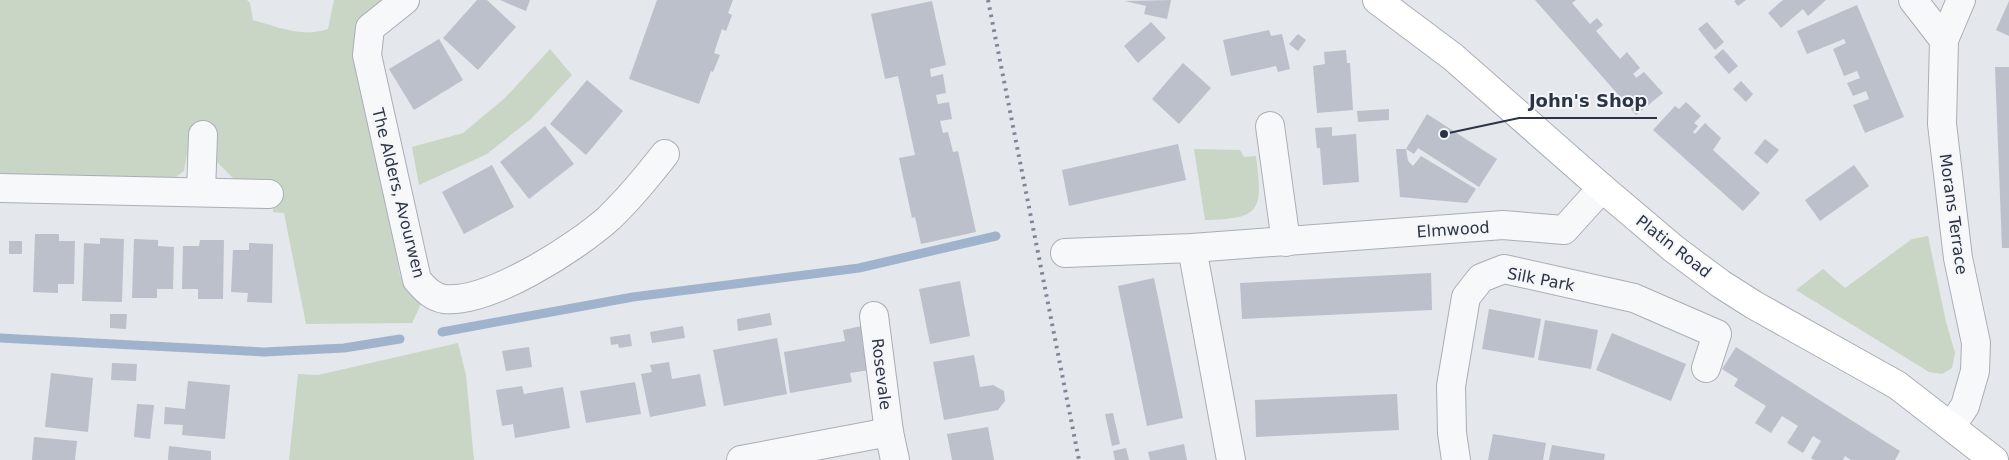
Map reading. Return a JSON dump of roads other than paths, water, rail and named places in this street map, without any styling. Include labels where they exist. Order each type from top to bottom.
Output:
[{"type":"main road","name":"Platin Road","points":[[1377,0],[1453,57],[1602,188],[1674,248],[1733,292],[1897,385],[1952,425],[1994,460]]},
{"type":"street","name":"The Alders, Avourwen","points":[[406,0],[370,28],[367,55],[417,280],[428,293],[442,298],[458,299],[475,295],[545,265],[608,218],[635,192],[665,154]]},
{"type":"street","points":[[1913,0],[1944,40]]},
{"type":"street","name":"Morans Terrace","points":[[1952,425],[1965,406],[1975,372],[1976,342],[1958,258],[1942,124],[1944,40],[1961,0]]},
{"type":"street","points":[[1270,126],[1286,242]]},
{"type":"street","points":[[201,192],[203,135]]},
{"type":"street","points":[[0,188],[270,194]]},
{"type":"street","name":"Elmwood","points":[[1065,253],[1192,248],[1503,226],[1564,230],[1602,188]]},
{"type":"street","points":[[1192,248],[1231,460]]},
{"type":"street","name":"Silk Park","points":[[1456,460],[1452,433],[1451,386],[1466,297],[1481,278],[1504,270],[1634,298],[1717,334],[1706,368]]},
{"type":"street","name":"Rosevale","points":[[874,316],[889,432],[895,460]]},
{"type":"street","name":"Rosevale","points":[[742,460],[889,432]]},
{"type":"waterway","points":[[442,332],[633,297],[859,268],[996,236]]},
{"type":"waterway","points":[[0,338],[264,352],[344,348],[400,339]]},
{"type":"railway","points":[[988,0],[1079,460]]},
{"type":"place","name":"John's Shop","points":[[1444,134]]}]
